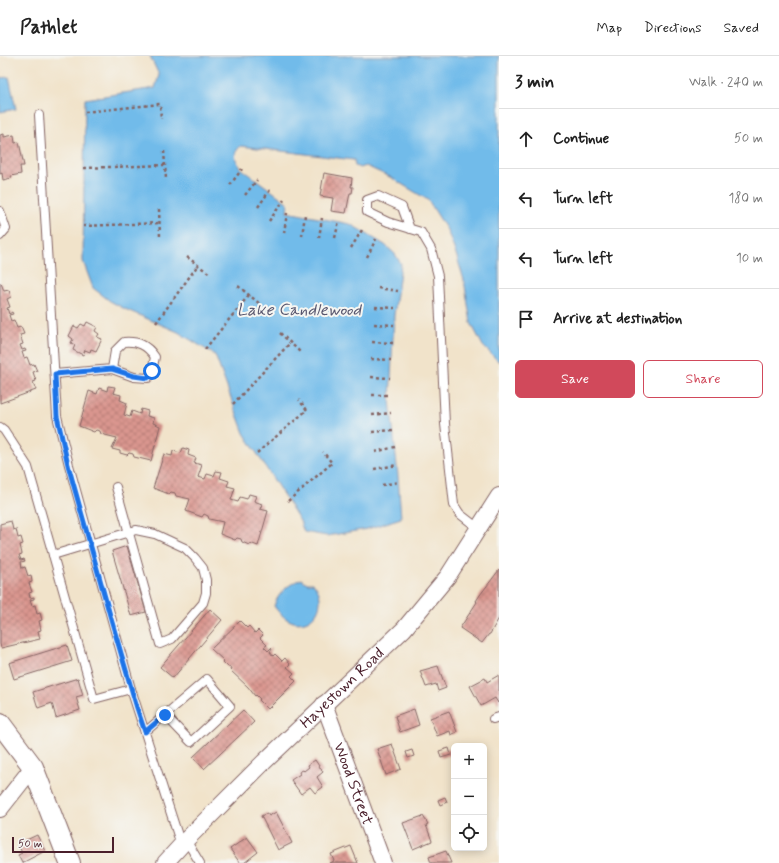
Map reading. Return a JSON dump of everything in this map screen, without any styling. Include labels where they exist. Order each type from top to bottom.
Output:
[{"type":"street","name":"Hayestown Road","points":[[165,863],[264,762],[404,629],[448,576],[499,496]]},
{"type":"street","name":"Wood Street","points":[[324,704],[383,863]]},
{"type":"street","points":[[0,723],[33,767],[70,863]]},
{"type":"street","points":[[0,809],[33,767]]},
{"type":"lane","points":[[39,115],[57,416],[68,465],[131,689],[184,842],[200,863]]},
{"type":"lane","points":[[410,229],[402,207],[378,196],[367,200],[367,212],[388,222],[410,229],[422,232],[431,249],[438,276],[445,424],[454,505],[460,514],[478,528]]},
{"type":"lane","points":[[0,211],[6,230],[0,236]]},
{"type":"lane","points":[[55,374],[112,369],[134,376],[148,378],[152,371],[155,357],[150,350],[135,342],[124,342],[115,351],[112,369]]},
{"type":"lane","points":[[0,427],[4,430],[28,467],[94,699],[131,689]]},
{"type":"lane","points":[[53,555],[128,532],[136,530],[155,534],[185,548],[203,568],[206,580],[206,594],[203,603],[172,639],[160,644],[128,532],[116,487]]},
{"type":"lane","points":[[145,732],[207,679],[230,706],[191,742],[165,715]]},
{"type":"path","points":[[85,112],[160,104],[161,119]]},
{"type":"path","points":[[164,151],[166,179]]},
{"type":"path","points":[[84,168],[165,165]]},
{"type":"path","points":[[230,185],[242,169]]},
{"type":"path","points":[[245,195],[257,180]]},
{"type":"path","points":[[258,207],[270,190]]},
{"type":"path","points":[[269,221],[284,200]]},
{"type":"path","points":[[159,209],[160,237]]},
{"type":"path","points":[[284,233],[288,213]]},
{"type":"path","points":[[302,236],[305,215]]},
{"type":"path","points":[[319,238],[322,218]]},
{"type":"path","points":[[335,238],[339,221]]},
{"type":"path","points":[[83,226],[159,223]]},
{"type":"path","points":[[351,248],[362,230]]},
{"type":"path","points":[[367,257],[376,239]]},
{"type":"path","points":[[187,258],[210,274]]},
{"type":"path","points":[[156,323],[198,266]]},
{"type":"path","points":[[238,286],[260,304]]},
{"type":"path","points":[[378,288],[398,291]]},
{"type":"path","points":[[205,349],[249,295]]},
{"type":"path","points":[[375,307],[395,308]]},
{"type":"path","points":[[374,324],[394,325]]},
{"type":"path","points":[[280,333],[300,352]]},
{"type":"path","points":[[372,342],[392,343]]},
{"type":"path","points":[[233,404],[290,343]]},
{"type":"path","points":[[371,359],[391,360]]},
{"type":"path","points":[[371,378],[390,378]]},
{"type":"path","points":[[372,395],[390,395]]},
{"type":"path","points":[[257,453],[307,410],[299,400]]},
{"type":"path","points":[[372,415],[391,412]]},
{"type":"path","points":[[372,432],[393,430]]},
{"type":"path","points":[[375,452],[395,447]]},
{"type":"path","points":[[288,501],[332,463],[323,452]]},
{"type":"path","points":[[374,469],[397,465]]},
{"type":"path","points":[[382,485],[398,482]]},
{"type":"water","name":"Lake Candlewood","points":[[150,56],[499,56],[499,362],[483,346],[471,323],[464,280],[456,254],[447,230],[428,200],[390,177],[366,166],[360,168],[355,166],[354,160],[241,146],[235,155],[236,160],[242,169],[288,203],[287,212],[350,224],[385,245],[395,254],[401,264],[394,315],[390,400],[401,518],[367,529],[327,536],[304,532],[300,521],[244,433],[215,355],[178,332],[110,301],[93,288],[83,261],[85,99],[155,88],[159,75]]},
{"type":"water","points":[[9,77],[16,109],[0,112],[0,78]]},
{"type":"water","points":[[301,579],[307,583],[313,583],[319,592],[320,602],[317,611],[312,618],[304,622],[295,622],[284,617],[274,606],[278,597],[284,590]]},
{"type":"building","points":[[4,134],[4,137],[14,135],[15,143],[19,142],[24,166],[20,166],[21,174],[11,176],[12,178],[3,180],[2,173],[0,174],[0,135]]},
{"type":"building","points":[[324,173],[352,178],[352,193],[350,193],[346,213],[331,211],[333,198],[320,196]]},
{"type":"building","points":[[0,283],[4,291],[9,290],[11,297],[7,299],[10,307],[7,308],[9,314],[12,312],[13,314],[9,315],[11,321],[14,320],[17,328],[21,327],[24,334],[20,335],[23,344],[20,345],[22,350],[25,349],[26,351],[22,352],[24,358],[27,357],[30,365],[34,364],[37,371],[33,372],[36,381],[33,382],[36,390],[0,403]]},
{"type":"building","points":[[87,322],[97,327],[95,331],[99,334],[97,337],[102,339],[96,351],[91,349],[90,352],[85,350],[83,355],[73,350],[75,345],[71,343],[73,339],[69,336],[74,326],[78,328],[81,324],[85,326]]},
{"type":"building","points":[[108,386],[115,387],[113,393],[121,395],[120,400],[127,403],[124,415],[130,417],[132,411],[140,414],[141,409],[148,411],[147,416],[154,418],[153,423],[160,426],[151,461],[134,457],[133,454],[129,453],[127,455],[120,453],[120,451],[112,449],[117,438],[101,434],[100,431],[96,430],[94,432],[79,426],[89,391],[97,394],[99,388],[107,391]]},
{"type":"building","points":[[183,448],[189,450],[188,455],[196,458],[194,463],[202,465],[198,477],[205,479],[207,474],[214,476],[216,471],[222,472],[220,478],[229,481],[227,486],[235,488],[231,500],[238,502],[240,497],[247,499],[249,494],[256,496],[254,501],[262,504],[260,509],[268,511],[258,546],[250,543],[249,545],[242,542],[241,539],[237,538],[235,540],[220,534],[223,522],[209,519],[208,516],[204,514],[202,517],[186,511],[190,499],[176,496],[175,493],[171,492],[169,494],[153,488],[164,454],[172,456],[173,451],[181,453]]},
{"type":"building","points":[[11,521],[13,530],[16,529],[18,538],[21,537],[23,544],[20,545],[22,554],[19,555],[21,560],[24,559],[25,561],[21,562],[22,568],[25,567],[28,576],[31,575],[32,582],[29,583],[32,592],[29,593],[30,598],[34,597],[34,599],[30,600],[32,606],[35,605],[37,614],[40,613],[42,620],[39,621],[41,630],[38,631],[40,639],[1,648],[0,524]]},
{"type":"building","points":[[127,546],[146,612],[131,616],[112,551]]},
{"type":"building","points":[[499,570],[499,618],[490,634],[482,643],[460,628],[480,595]]},
{"type":"building","points":[[210,609],[222,620],[173,678],[160,667]]},
{"type":"building","points":[[240,621],[247,628],[249,626],[255,633],[258,630],[263,635],[260,638],[267,645],[264,647],[268,651],[271,648],[272,649],[270,652],[273,656],[275,654],[282,661],[285,658],[290,664],[287,667],[294,673],[291,676],[296,681],[268,709],[259,700],[260,699],[256,695],[255,696],[230,670],[231,668],[228,667],[223,662],[224,661],[211,649]]},
{"type":"building","points":[[67,645],[72,661],[14,679],[9,663]]},
{"type":"building","points":[[438,666],[446,688],[438,691],[436,684],[426,687],[420,671]]},
{"type":"building","points":[[499,675],[499,702],[498,703],[495,698],[481,706],[470,686],[485,678],[487,682]]},
{"type":"building","points":[[78,678],[83,695],[76,697],[80,710],[56,718],[52,703],[38,708],[33,692]]},
{"type":"building","points":[[414,709],[419,725],[400,732],[395,716]]},
{"type":"building","points":[[243,710],[254,722],[204,769],[193,757]]},
{"type":"building","points":[[449,711],[457,732],[451,735],[450,731],[437,736],[430,718]]},
{"type":"building","points":[[392,744],[401,769],[386,775],[377,749]]},
{"type":"building","points":[[449,748],[451,755],[441,758],[439,751]]},
{"type":"building","points":[[412,750],[414,756],[408,758],[406,752]]},
{"type":"building","points":[[315,760],[323,772],[317,777],[323,787],[315,793],[310,787],[301,794],[291,780],[300,774],[299,772],[304,771],[309,767],[308,765]]},
{"type":"building","points":[[445,797],[447,802],[440,805],[438,800]]},
{"type":"building","points":[[276,812],[292,843],[278,850],[261,816],[267,813],[269,816]]},
{"type":"building","points":[[423,816],[428,824],[426,825],[432,841],[413,849],[403,823]]},
{"type":"building","points":[[37,835],[45,851],[22,863],[18,855],[22,853],[18,844]]},
{"type":"building","points":[[247,837],[258,852],[244,863],[240,863],[230,849]]},
{"type":"building","points":[[351,846],[358,863],[330,863],[334,861],[331,854]]},
{"type":"building","points":[[446,851],[451,863],[431,863],[429,857]]},
{"type":"route","points":[[152,371],[148,378],[134,376],[112,369],[55,374],[57,416],[68,465],[111,619],[145,732],[165,715]]}]
